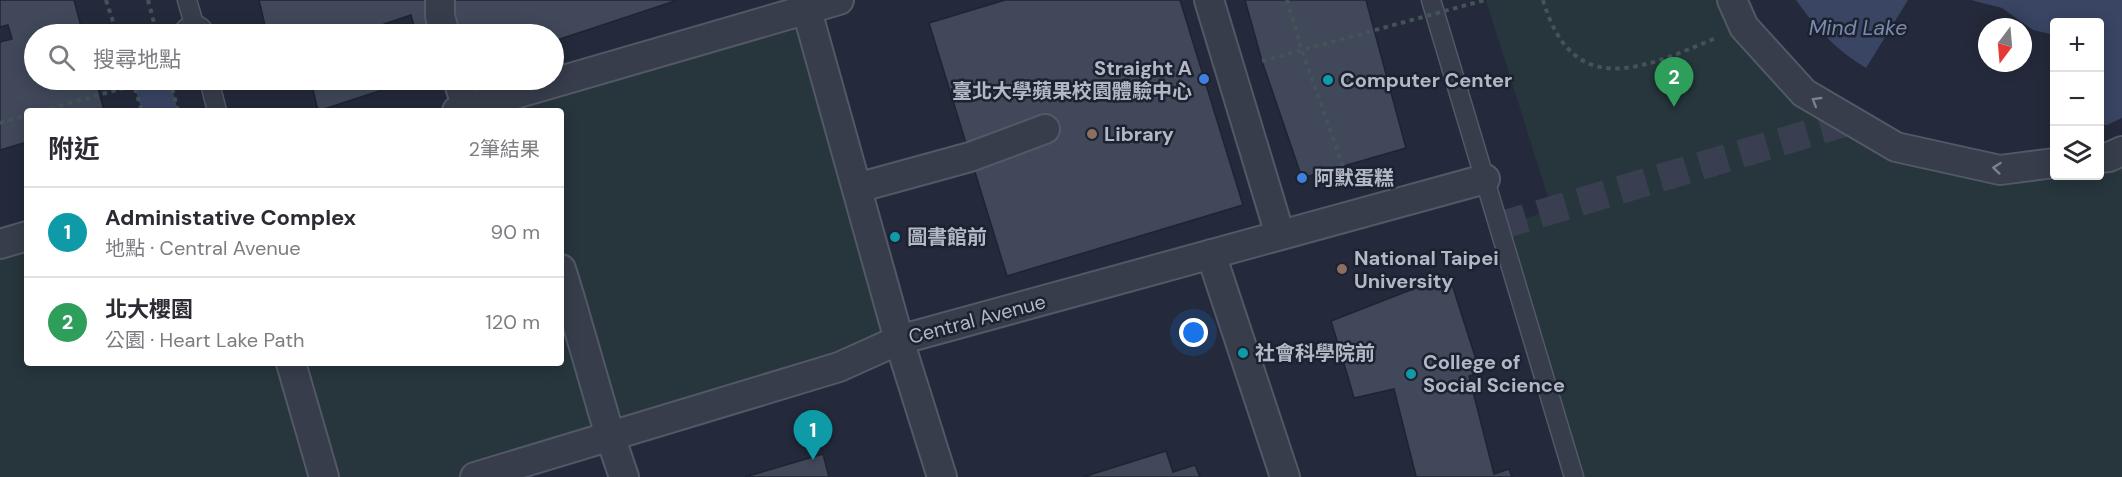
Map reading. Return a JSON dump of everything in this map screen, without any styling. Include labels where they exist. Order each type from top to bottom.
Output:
[{"type":"street","points":[[440,0],[442,24]]},
{"type":"street","points":[[564,79],[806,5],[839,0]]},
{"type":"street","points":[[1209,0],[1280,235]]},
{"type":"street","points":[[1732,0],[1744,27],[1804,93],[1896,147],[2000,170],[2050,164]]},
{"type":"street","points":[[806,5],[899,340],[942,477]]},
{"type":"street","points":[[460,90],[464,108]]},
{"type":"street","points":[[471,108],[529,90]]},
{"type":"street","points":[[856,188],[970,157],[1045,129]]},
{"type":"street","points":[[2104,158],[2122,150]]},
{"type":"street","name":"Central Avenue","points":[[475,477],[839,367],[899,340],[1485,179]]},
{"type":"street","points":[[0,244],[24,237]]},
{"type":"street","points":[[1211,254],[1285,477]]},
{"type":"street","points":[[564,287],[624,477]]},
{"type":"street","points":[[292,366],[324,477]]},
{"type":"lane","points":[[187,0],[193,24]]},
{"type":"lane","points":[[1431,0],[1574,477]]},
{"type":"lane","points":[[212,90],[216,108]]},
{"type":"path","points":[[106,0],[114,24]]},
{"type":"path","points":[[148,0],[155,24]]},
{"type":"path","points":[[1287,0],[1302,51],[1343,166]]},
{"type":"path","points":[[1262,61],[1485,0]]},
{"type":"path","points":[[1543,0],[1558,36],[1574,57],[1587,65],[1615,69],[1630,69],[1650,64],[1744,27]]},
{"type":"path","points":[[53,108],[116,90]]},
{"type":"path","points":[[136,90],[141,108]]},
{"type":"path","points":[[173,90],[177,108]]},
{"type":"path","points":[[0,123],[24,116]]},
{"type":"shaded area","points":[[1486,0],[1732,0],[1804,93],[1896,147],[2050,175],[2050,180],[2104,180],[2104,157],[2122,151],[2122,477],[1574,477],[1499,226],[1552,210]]},
{"type":"shaded area","points":[[807,9],[899,340],[475,477],[0,477],[0,244],[24,237],[24,366],[564,366],[564,108],[467,108],[529,90],[564,90],[564,80]]},
{"type":"water","name":"Mind Lake","points":[[1796,0],[1908,0],[1866,68],[1827,38]]},
{"type":"water","points":[[1971,0],[2122,0],[2122,118],[2104,125],[2104,18],[2050,18],[2050,34],[2032,29],[2032,18],[2016,18],[2002,8]]},
{"type":"water","points":[[136,90],[173,90],[177,108],[141,108]]},
{"type":"building","points":[[0,0],[74,0],[80,24],[24,24],[24,90],[99,90],[103,108],[24,108],[24,143],[0,150],[0,42],[12,39],[8,25],[0,27]]},
{"type":"building","points":[[259,0],[675,0],[564,38],[564,24],[413,24],[411,15],[384,24],[265,24]]},
{"type":"building","name":"Library","points":[[1005,0],[1180,0],[1243,205],[1007,276],[929,23]]},
{"type":"building","name":"Computer Center","points":[[1245,0],[1366,0],[1406,148],[1302,178],[1262,61]]},
{"type":"building","points":[[313,90],[382,90],[327,108],[317,108]]},
{"type":"building","name":"College of Social Science","points":[[1449,275],[1480,372],[1469,376],[1494,474],[1509,469],[1512,477],[1414,477],[1416,476],[1394,389],[1354,398],[1331,321]]},
{"type":"building","points":[[1166,451],[1173,472],[1195,465],[1200,477],[1083,477]]},
{"type":"building","points":[[823,454],[829,477],[745,477]]},
{"type":"tunnel","points":[[1499,226],[1851,121]]},
{"type":"place","name":"Straight A 臺北大學蘋果校園體驗中心","points":[[1204,79]]},
{"type":"place","name":"Computer Center","points":[[1328,80]]},
{"type":"place","name":"北大櫻園","points":[[1674,107]]},
{"type":"place","name":"Library","points":[[1092,134]]},
{"type":"place","name":"阿默蛋糕","points":[[1302,178]]},
{"type":"place","name":"圖書館前","points":[[895,237]]},
{"type":"place","name":"National Taipei University","points":[[1342,269]]},
{"type":"place","name":"社會科學院前","points":[[1243,353]]},
{"type":"place","name":"College of Social Science","points":[[1411,374]]},
{"type":"place","name":"Administative Complex","points":[[813,460]]}]
